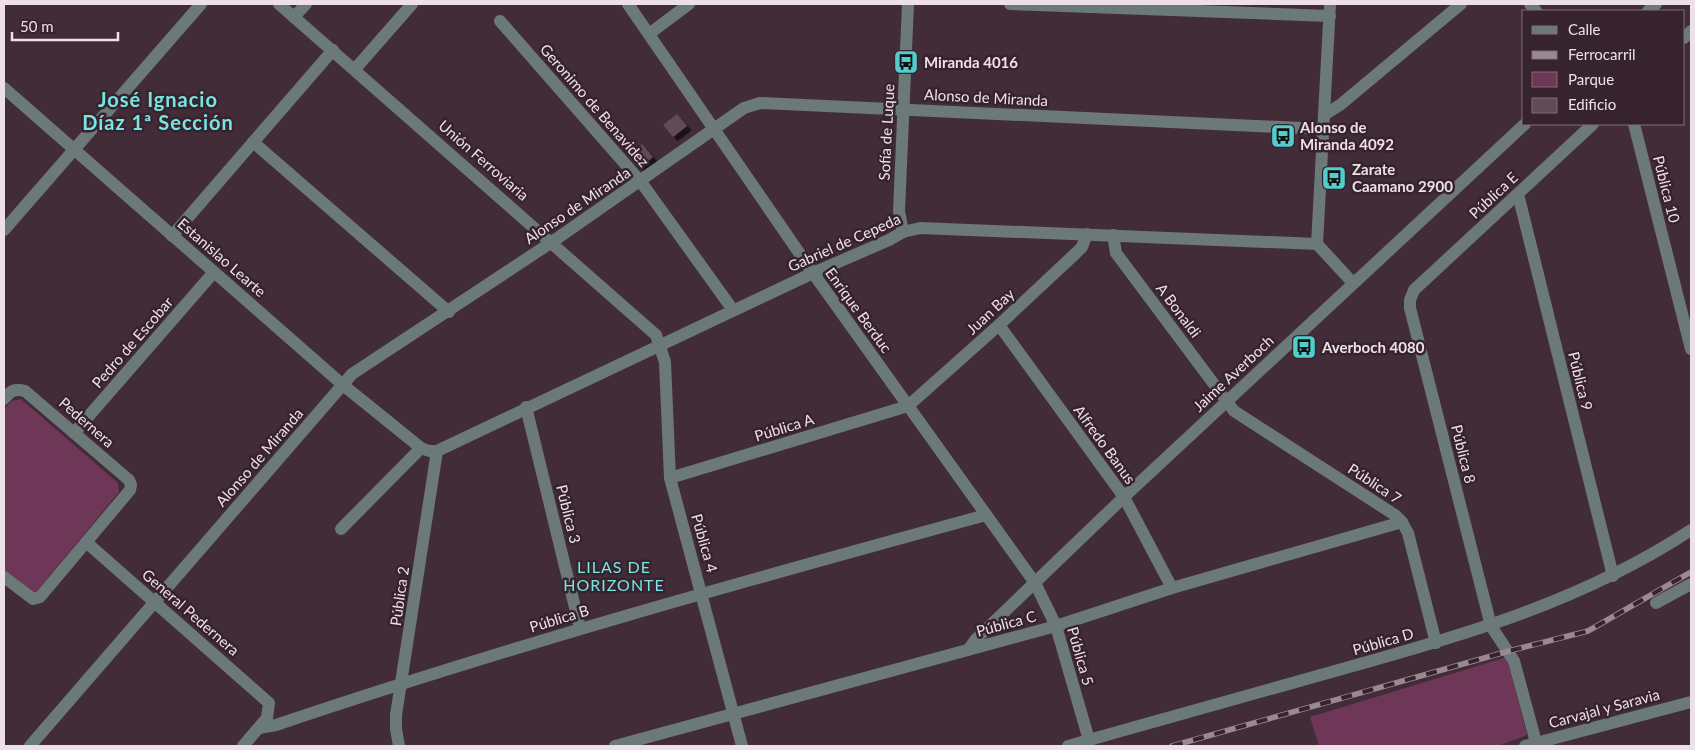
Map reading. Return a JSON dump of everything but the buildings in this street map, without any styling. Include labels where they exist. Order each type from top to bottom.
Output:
[{"type":"street","points":[[4,230],[201,4]]},
{"type":"street","name":"Unión Ferroviaria","points":[[279,4],[647,325],[656,335],[661,346]]},
{"type":"street","points":[[294,17],[306,4]]},
{"type":"street","name":"Enrique Berduc","points":[[628,4],[813,273],[1036,583]]},
{"type":"street","points":[[649,34],[689,4]]},
{"type":"street","name":"Sofía de Luque","points":[[903,232],[899,211],[908,4]]},
{"type":"street","points":[[1010,4],[1330,10],[1317,244],[1353,283]]},
{"type":"street","points":[[1324,114],[1340,106],[1461,4]]},
{"type":"street","points":[[354,69],[406,6]]},
{"type":"street","name":"Geronimo de Benavidez","points":[[500,21],[641,182],[733,310]]},
{"type":"street","points":[[172,236],[333,50]]},
{"type":"street","name":"Estanislao Learte","points":[[4,88],[343,385],[421,448]]},
{"type":"street","name":"Alonso de Miranda","points":[[30,746],[352,374],[449,312],[641,182],[744,108],[760,103],[1323,129]]},
{"type":"street","name":"Jaime Averboch","points":[[968,650],[976,639],[1124,498],[1524,125]]},
{"type":"street","name":"Pública E","points":[[1414,290],[1592,125]]},
{"type":"street","name":"Pública 10","points":[[1634,125],[1691,348]]},
{"type":"street","points":[[253,142],[449,312]]},
{"type":"street","name":"Pública 9","points":[[1518,194],[1612,576]]},
{"type":"street","name":"Gabriel de Cepeda","points":[[437,451],[526,407],[661,346],[813,273],[903,232],[920,228],[1317,244]]},
{"type":"street","name":"Juan Bay","points":[[908,406],[999,325],[1082,247],[1086,234]]},
{"type":"street","name":"A Bonaldi","points":[[1114,236],[1116,253],[1227,402]]},
{"type":"street","name":"Pedro de Escobar","points":[[74,433],[214,272]]},
{"type":"street","name":"Pública 8","points":[[1414,290],[1410,308],[1490,626]]},
{"type":"street","name":"Alfredo Banus","points":[[999,325],[1124,498],[1172,588]]},
{"type":"street","name":"Pública 4","points":[[661,346],[665,362],[670,478],[742,746]]},
{"type":"street","name":"Pedernera","points":[[4,399],[9,393],[18,389],[25,391],[129,480],[130,490],[86,542]]},
{"type":"street","name":"Pública 7","points":[[1227,402],[1247,420],[1395,515],[1402,522],[1408,533],[1436,643]]},
{"type":"street","name":"Pública A","points":[[670,478],[908,406]]},
{"type":"street","name":"Pública 3","points":[[526,407],[580,628]]},
{"type":"street","points":[[341,529],[421,448],[437,451]]},
{"type":"street","name":"Pública 2","points":[[399,746],[396,715],[403,682],[437,451]]},
{"type":"street","name":"Pública B","points":[[259,728],[276,725],[403,682],[580,628],[986,515]]},
{"type":"street","name":"Pública C","points":[[615,746],[1056,626],[1172,588],[1402,522]]},
{"type":"street","name":"Pública D","points":[[1068,746],[1436,643],[1490,626],[1612,576],[1649,558],[1691,530]]},
{"type":"street","points":[[4,577],[33,599],[40,597],[86,542]]},
{"type":"street","name":"General Pedernera","points":[[86,542],[263,697],[268,703],[269,711],[267,718],[259,728]]},
{"type":"street","name":"Pública 5","points":[[1036,583],[1056,626],[1089,740]]},
{"type":"street","points":[[1656,603],[1691,584]]},
{"type":"street","points":[[1490,626],[1514,661],[1533,745]]},
{"type":"street","name":"Carvajal y Saravia","points":[[1533,745],[1691,702]]},
{"type":"street","points":[[243,746],[259,728]]},
{"type":"green space","points":[[21,399],[118,483],[119,492],[36,592],[28,594],[4,576],[4,409],[12,401]]},
{"type":"green space","points":[[1507,657],[1527,735],[1498,746],[1319,746],[1310,717]]},
{"type":"railway","points":[[1172,746],[1509,651],[1588,631],[1691,572]]},
{"type":"place","name":"Miranda 4016","points":[[906,62]]},
{"type":"place","name":"Alonso de Miranda 4092","points":[[1283,136]]},
{"type":"place","name":"Zarate Caamano 2900","points":[[1334,178]]},
{"type":"place","name":"Averboch 4080","points":[[1304,347]]},
{"type":"district","name":"José Ignacio Díaz 1ª Sección","points":[[158,110]]},
{"type":"district","name":"LILAS DE HORIZONTE","points":[[614,575]]}]
